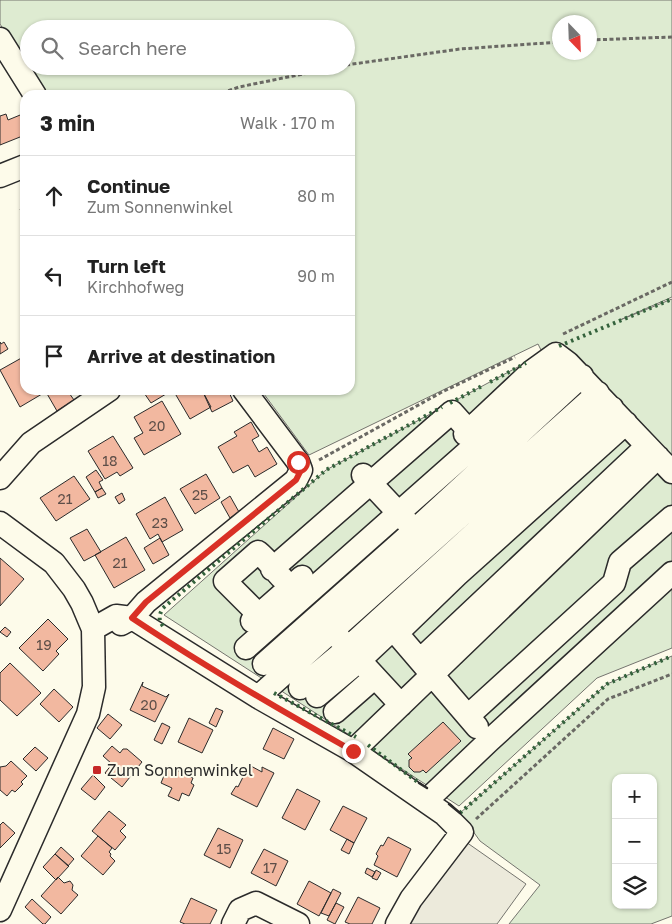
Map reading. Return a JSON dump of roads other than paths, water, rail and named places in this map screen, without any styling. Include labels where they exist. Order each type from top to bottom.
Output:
[{"type":"street","points":[[0,39],[20,71]]},
{"type":"street","points":[[22,75],[32,90]]},
{"type":"street","points":[[0,176],[20,168]]},
{"type":"street","points":[[353,751],[401,705],[403,640],[466,585],[495,458],[531,372],[556,354],[575,369],[659,459],[466,585],[403,640],[364,665],[322,702],[364,665]]},
{"type":"street","points":[[255,620],[296,593],[394,507],[495,458],[575,369]]},
{"type":"street","points":[[493,391],[495,458]]},
{"type":"street","points":[[0,478],[31,443],[102,395]]},
{"type":"street","points":[[93,629],[118,625],[132,618],[146,602],[296,480],[301,470],[298,462],[248,395]]},
{"type":"street","points":[[401,705],[364,665],[296,593],[258,552],[225,581],[255,620],[255,656],[296,593],[394,507],[495,458],[612,408]]},
{"type":"street","points":[[258,697],[296,593],[394,507],[452,412],[495,458]]},
{"type":"street","points":[[367,599],[394,507],[408,437]]},
{"type":"street","points":[[394,507],[466,585]]},
{"type":"street","points":[[468,716],[614,583],[620,562],[672,517]]},
{"type":"street","points":[[0,523],[54,563],[74,588],[93,629],[94,687],[88,714],[0,910]]},
{"type":"street","points":[[426,801],[672,573]]},
{"type":"street","points":[[614,583],[635,607]]},
{"type":"street","points":[[403,640],[466,585]]},
{"type":"street","points":[[296,593],[367,599],[489,741]]},
{"type":"street","points":[[132,618],[258,697],[353,751],[444,814],[462,832],[411,899],[397,924]]},
{"type":"street","points":[[233,924],[240,910],[256,903],[298,924]]},
{"type":"place","name":"Zum Sonnenwinkel","points":[[97,770]]}]
